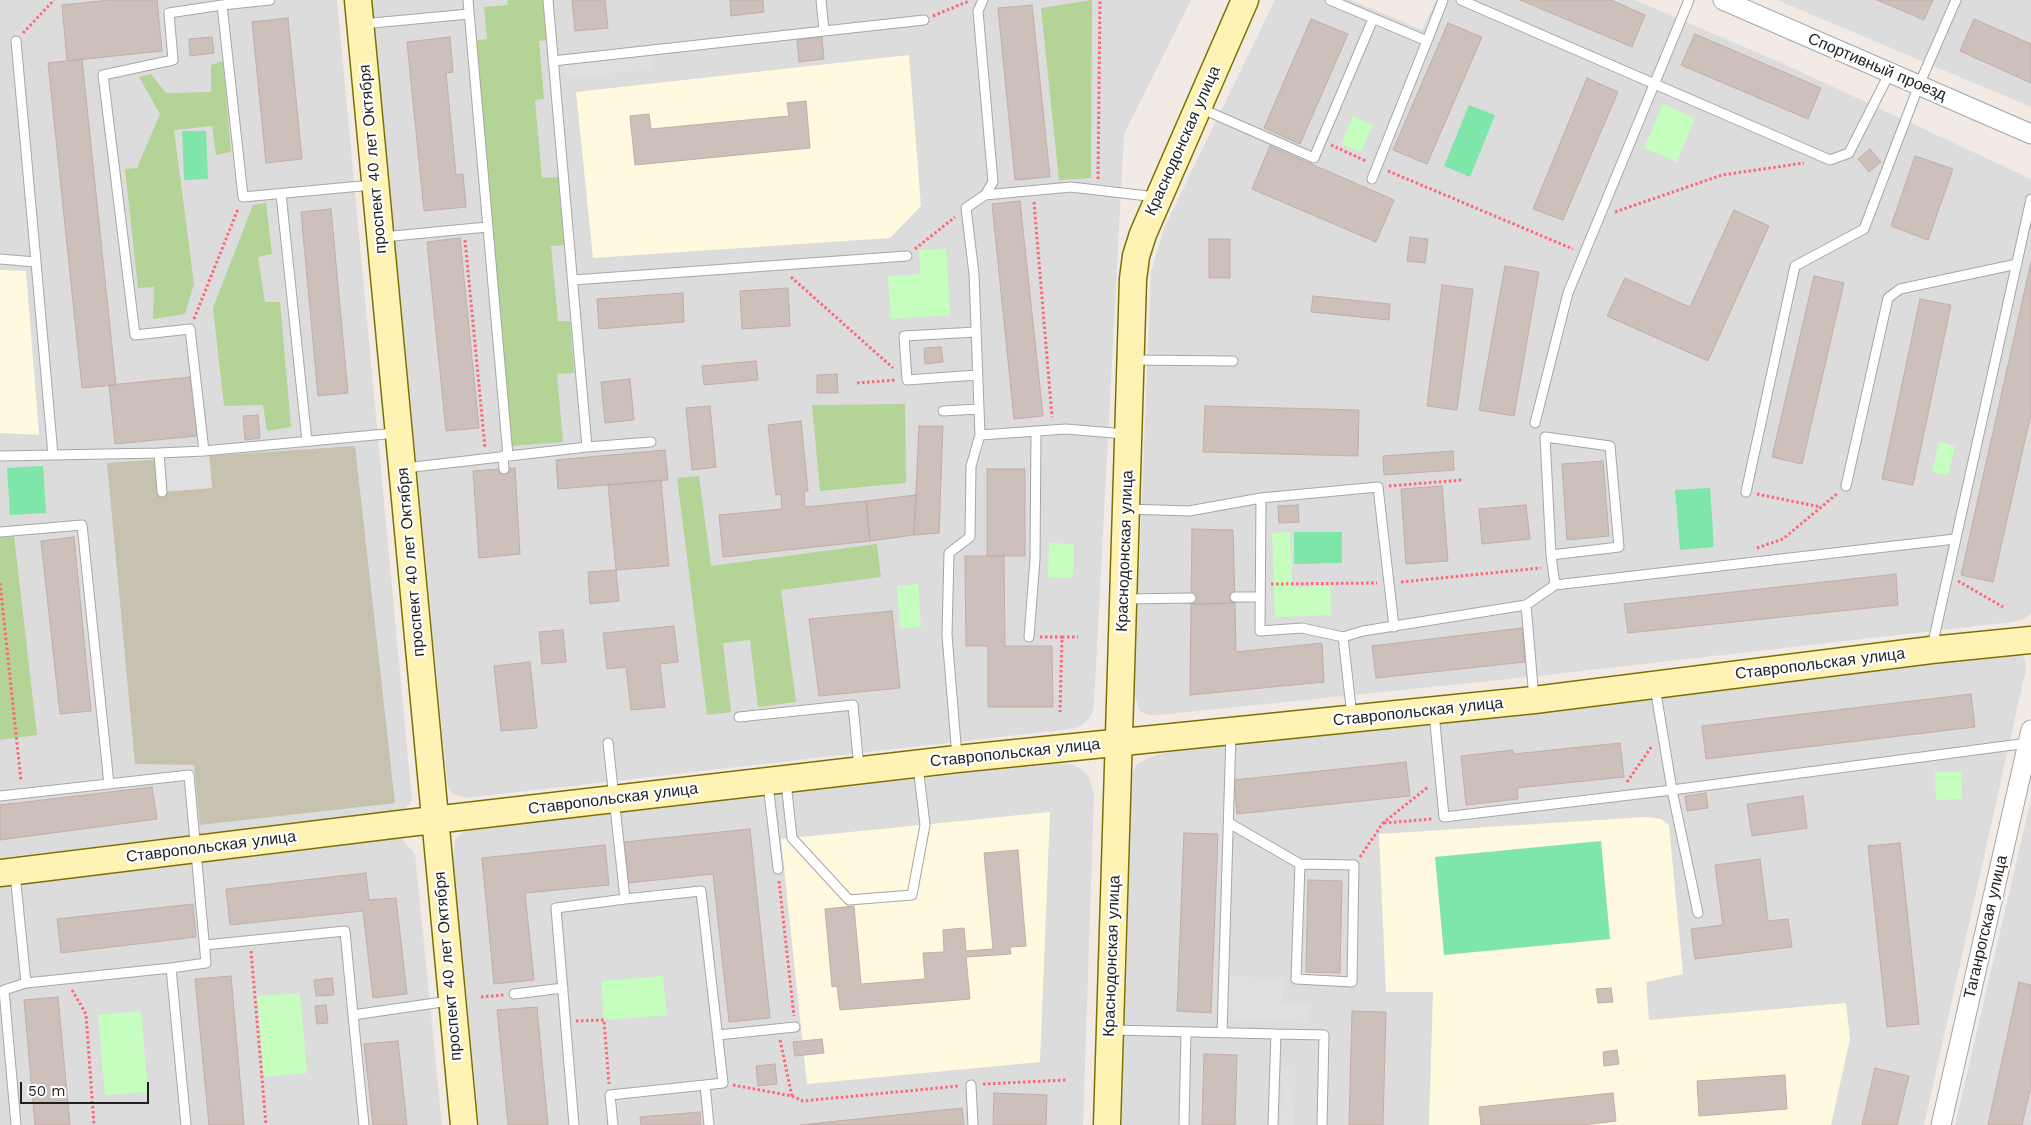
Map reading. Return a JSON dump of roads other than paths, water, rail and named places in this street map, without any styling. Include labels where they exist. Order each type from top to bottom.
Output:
[{"type":"main road","name":"Краснодонская улица","points":[[1107,1125],[1127,509],[1132,279],[1136,256],[1143,234],[1245,0]]},
{"type":"main road","name":"проспект 40 лет Октября","points":[[359,12],[464,1125]]},
{"type":"main road","name":"Ставропольская улица","points":[[7,872],[435,819],[860,770],[1119,741],[1534,700],[1931,650],[2031,640]]},
{"type":"street","name":"Спортивный проезд","points":[[1723,0],[2031,134]]},
{"type":"street","name":"Таганрогская улица","points":[[1941,1125],[2030,737]]},
{"type":"lane","points":[[204,451],[190,329],[135,335],[103,75],[173,60],[169,13],[270,0]]},
{"type":"lane","points":[[468,0],[488,227],[505,456],[504,469]]},
{"type":"lane","points":[[548,0],[587,447]]},
{"type":"lane","points":[[821,0],[824,31]]},
{"type":"lane","points":[[957,759],[947,635],[949,553],[970,538],[971,466],[980,435],[974,274],[966,208],[985,195],[993,182],[978,11],[983,0]]},
{"type":"lane","points":[[1330,0],[1427,41]]},
{"type":"lane","points":[[1372,178],[1443,0]]},
{"type":"lane","points":[[1461,0],[1830,160],[1849,153],[1890,72]]},
{"type":"lane","points":[[1535,423],[1568,293],[1689,0]]},
{"type":"lane","points":[[1746,492],[1795,266],[1864,229],[1919,85],[1956,0]]},
{"type":"lane","points":[[222,5],[243,197],[375,184]]},
{"type":"lane","points":[[359,12],[469,14]]},
{"type":"lane","points":[[1199,107],[1314,158],[1373,19]]},
{"type":"lane","points":[[553,61],[924,20]]},
{"type":"lane","points":[[16,41],[53,455]]},
{"type":"lane","points":[[985,195],[1071,187],[1159,197]]},
{"type":"lane","points":[[281,194],[307,441]]},
{"type":"lane","points":[[1931,650],[2031,199]]},
{"type":"lane","points":[[380,237],[488,227]]},
{"type":"lane","points":[[573,280],[906,256]]},
{"type":"lane","points":[[0,259],[36,262]]},
{"type":"lane","points":[[1846,486],[1888,298],[1900,289],[2017,264]]},
{"type":"lane","points":[[976,332],[904,336],[907,380],[977,375]]},
{"type":"lane","points":[[1131,360],[1232,361]]},
{"type":"lane","points":[[943,411],[979,409]]},
{"type":"lane","points":[[980,435],[1066,430],[1129,435]]},
{"type":"lane","points":[[1029,637],[1035,559],[1036,431]]},
{"type":"lane","points":[[0,456],[204,451],[399,433]]},
{"type":"lane","points":[[1551,555],[1619,547],[1610,446],[1545,437],[1551,555],[1556,585]]},
{"type":"lane","points":[[402,468],[587,447],[651,442]]},
{"type":"lane","points":[[158,453],[162,492]]},
{"type":"lane","points":[[1127,509],[1189,511],[1261,498],[1378,487],[1394,627]]},
{"type":"lane","points":[[1261,498],[1260,631],[1302,628],[1343,637],[1363,631],[1526,605],[1556,585],[1955,539]]},
{"type":"lane","points":[[0,532],[82,525],[109,784]]},
{"type":"lane","points":[[1235,597],[1260,597]]},
{"type":"lane","points":[[1124,599],[1191,598]]},
{"type":"lane","points":[[1526,605],[1534,700]]},
{"type":"lane","points":[[1343,637],[1352,718]]},
{"type":"lane","points":[[1654,684],[1672,790],[1698,913]]},
{"type":"lane","points":[[738,716],[853,704],[860,770]]},
{"type":"lane","points":[[1433,710],[1444,817],[1672,790],[2030,737]]},
{"type":"lane","points":[[1222,1032],[1231,730]]},
{"type":"lane","points":[[608,743],[625,899]]},
{"type":"lane","points":[[777,780],[792,838],[849,900],[912,895],[925,824],[918,764]]},
{"type":"lane","points":[[0,796],[189,775],[206,963],[26,983],[2,990],[16,1125]]},
{"type":"lane","points":[[777,780],[778,869]]},
{"type":"lane","points":[[1229,823],[1300,864],[1354,865],[1352,982],[1296,979],[1300,864]]},
{"type":"lane","points":[[7,872],[26,983]]},
{"type":"lane","points":[[574,1125],[556,908],[701,891],[723,1083],[610,1095],[613,1125]]},
{"type":"lane","points":[[205,945],[345,931],[364,1125]]},
{"type":"lane","points":[[171,968],[186,1125]]},
{"type":"lane","points":[[514,994],[563,988]]},
{"type":"lane","points":[[354,1015],[452,1001]]},
{"type":"lane","points":[[718,1034],[795,1026]]},
{"type":"lane","points":[[1110,1030],[1324,1035],[1322,1125]]},
{"type":"lane","points":[[1184,1125],[1186,1032]]},
{"type":"lane","points":[[1273,1125],[1276,1034]]},
{"type":"lane","points":[[705,1085],[709,1125]]},
{"type":"lane","points":[[972,1085],[973,1125]]}]
